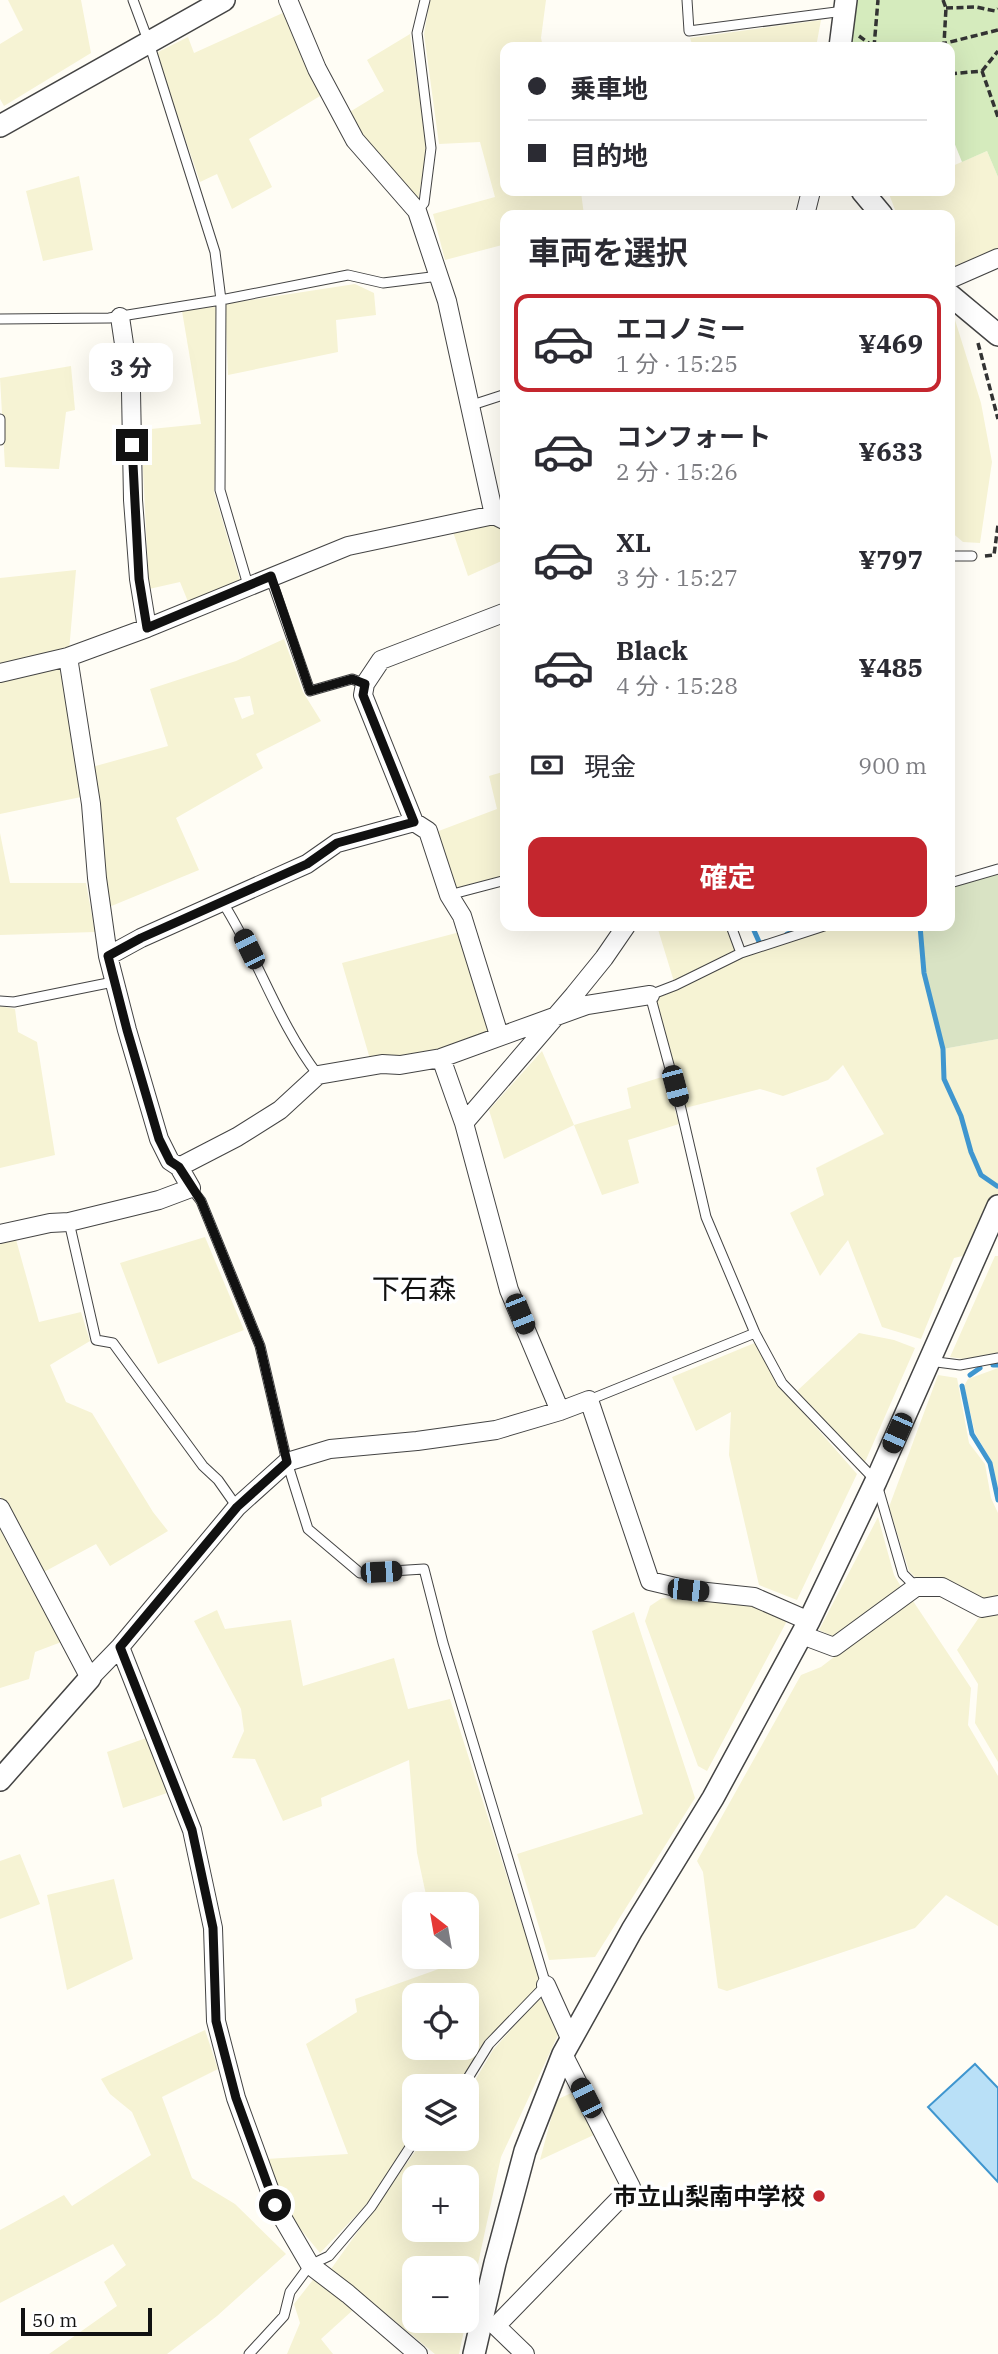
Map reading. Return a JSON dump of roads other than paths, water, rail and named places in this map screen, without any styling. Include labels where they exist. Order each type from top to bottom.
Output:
[{"type":"street","points":[[0,126],[224,0]]},
{"type":"street","points":[[0,673],[68,657],[147,628],[348,546],[500,518],[469,406],[447,301],[418,211],[355,141],[317,68],[288,0]]},
{"type":"street","points":[[841,42],[846,5]]},
{"type":"street","points":[[866,196],[878,210]]},
{"type":"street","points":[[955,277],[998,258]]},
{"type":"street","points":[[955,299],[998,335]]},
{"type":"street","points":[[120,317],[131,391],[139,579],[147,628]]},
{"type":"street","points":[[499,1035],[462,916],[449,895],[428,831],[414,822],[363,695],[365,684],[381,660],[500,614]]},
{"type":"street","points":[[0,1234],[50,1223],[69,1222],[191,1188],[179,1167],[170,1161],[159,1139],[113,982],[97,878],[91,804],[68,657]]},
{"type":"street","points":[[108,956],[141,938],[307,864],[337,843],[414,822]]},
{"type":"street","points":[[464,1123],[597,968],[623,931]]},
{"type":"street","points":[[179,1167],[237,1137],[279,1110],[318,1075],[382,1064],[400,1065],[441,1058],[587,1005],[650,995]]},
{"type":"street","points":[[441,1058],[464,1123],[509,1290],[560,1411]]},
{"type":"street","points":[[474,2354],[525,2151],[566,2046],[632,1930],[713,1798],[805,1628],[876,1481],[998,1206]]},
{"type":"street","points":[[0,1780],[120,1647],[237,1507],[287,1462],[330,1449],[496,1430],[589,1400],[650,1581],[688,1590],[754,1597],[834,1647],[916,1587],[942,1587],[982,1608],[998,1605]]},
{"type":"street","points":[[0,1508],[90,1678]]},
{"type":"street","points":[[120,1647],[192,1830],[213,1928],[216,2021],[236,2098],[275,2205],[310,2265],[418,2354]]},
{"type":"street","points":[[525,2354],[496,2326],[631,2188],[566,2046],[546,1984]]},
{"type":"lane","points":[[133,0],[215,252],[220,300],[220,490],[248,585]]},
{"type":"lane","points":[[418,211],[424,203],[431,148],[417,33],[425,0]]},
{"type":"lane","points":[[687,0],[690,31],[846,5]]},
{"type":"lane","points":[[0,319],[120,317],[348,275],[383,283],[439,276]]},
{"type":"lane","points":[[469,406],[500,396]]},
{"type":"lane","points":[[0,419],[0,440]]},
{"type":"lane","points":[[955,556],[972,556]]},
{"type":"lane","points":[[271,576],[310,691],[352,679],[365,684]]},
{"type":"lane","points":[[955,882],[998,869]]},
{"type":"lane","points":[[449,895],[500,882]]},
{"type":"lane","points":[[223,903],[239,928],[304,1056],[318,1075]]},
{"type":"lane","points":[[734,931],[741,953]]},
{"type":"lane","points":[[809,931],[741,953],[650,995],[684,1119],[706,1217],[755,1333],[782,1383],[876,1481],[903,1574],[916,1587]]},
{"type":"lane","points":[[0,1001],[13,1002],[113,982]]},
{"type":"lane","points":[[191,1188],[201,1201],[260,1346],[287,1462],[308,1529],[360,1573],[424,1569],[443,1643],[546,1984],[489,2044],[470,2074]]},
{"type":"lane","points":[[69,1222],[96,1340],[113,1343],[203,1466],[218,1480],[237,1507]]},
{"type":"lane","points":[[589,1400],[755,1333]]},
{"type":"lane","points":[[928,1361],[960,1365],[998,1358]]},
{"type":"lane","points":[[249,2354],[284,2316],[290,2292],[310,2265],[329,2256],[371,2207],[408,2151]]},
{"type":"water","points":[[975,2064],[998,2088],[998,2182],[928,2107]]},
{"type":"waterway","points":[[754,931],[760,944],[765,942]]},
{"type":"waterway","points":[[787,934],[795,931]]},
{"type":"waterway","points":[[920,931],[924,973],[943,1049],[944,1079],[961,1116],[981,1175],[997,1186]]},
{"type":"waterway","points":[[993,1365],[998,1365]]},
{"type":"waterway","points":[[970,1375],[980,1368]]},
{"type":"waterway","points":[[962,1386],[972,1434],[990,1463],[998,1500]]},
{"type":"place","name":"市立山梨南中学校","points":[[819,2196]]},
{"type":"district","name":"下石森","points":[[414,1288]]}]
